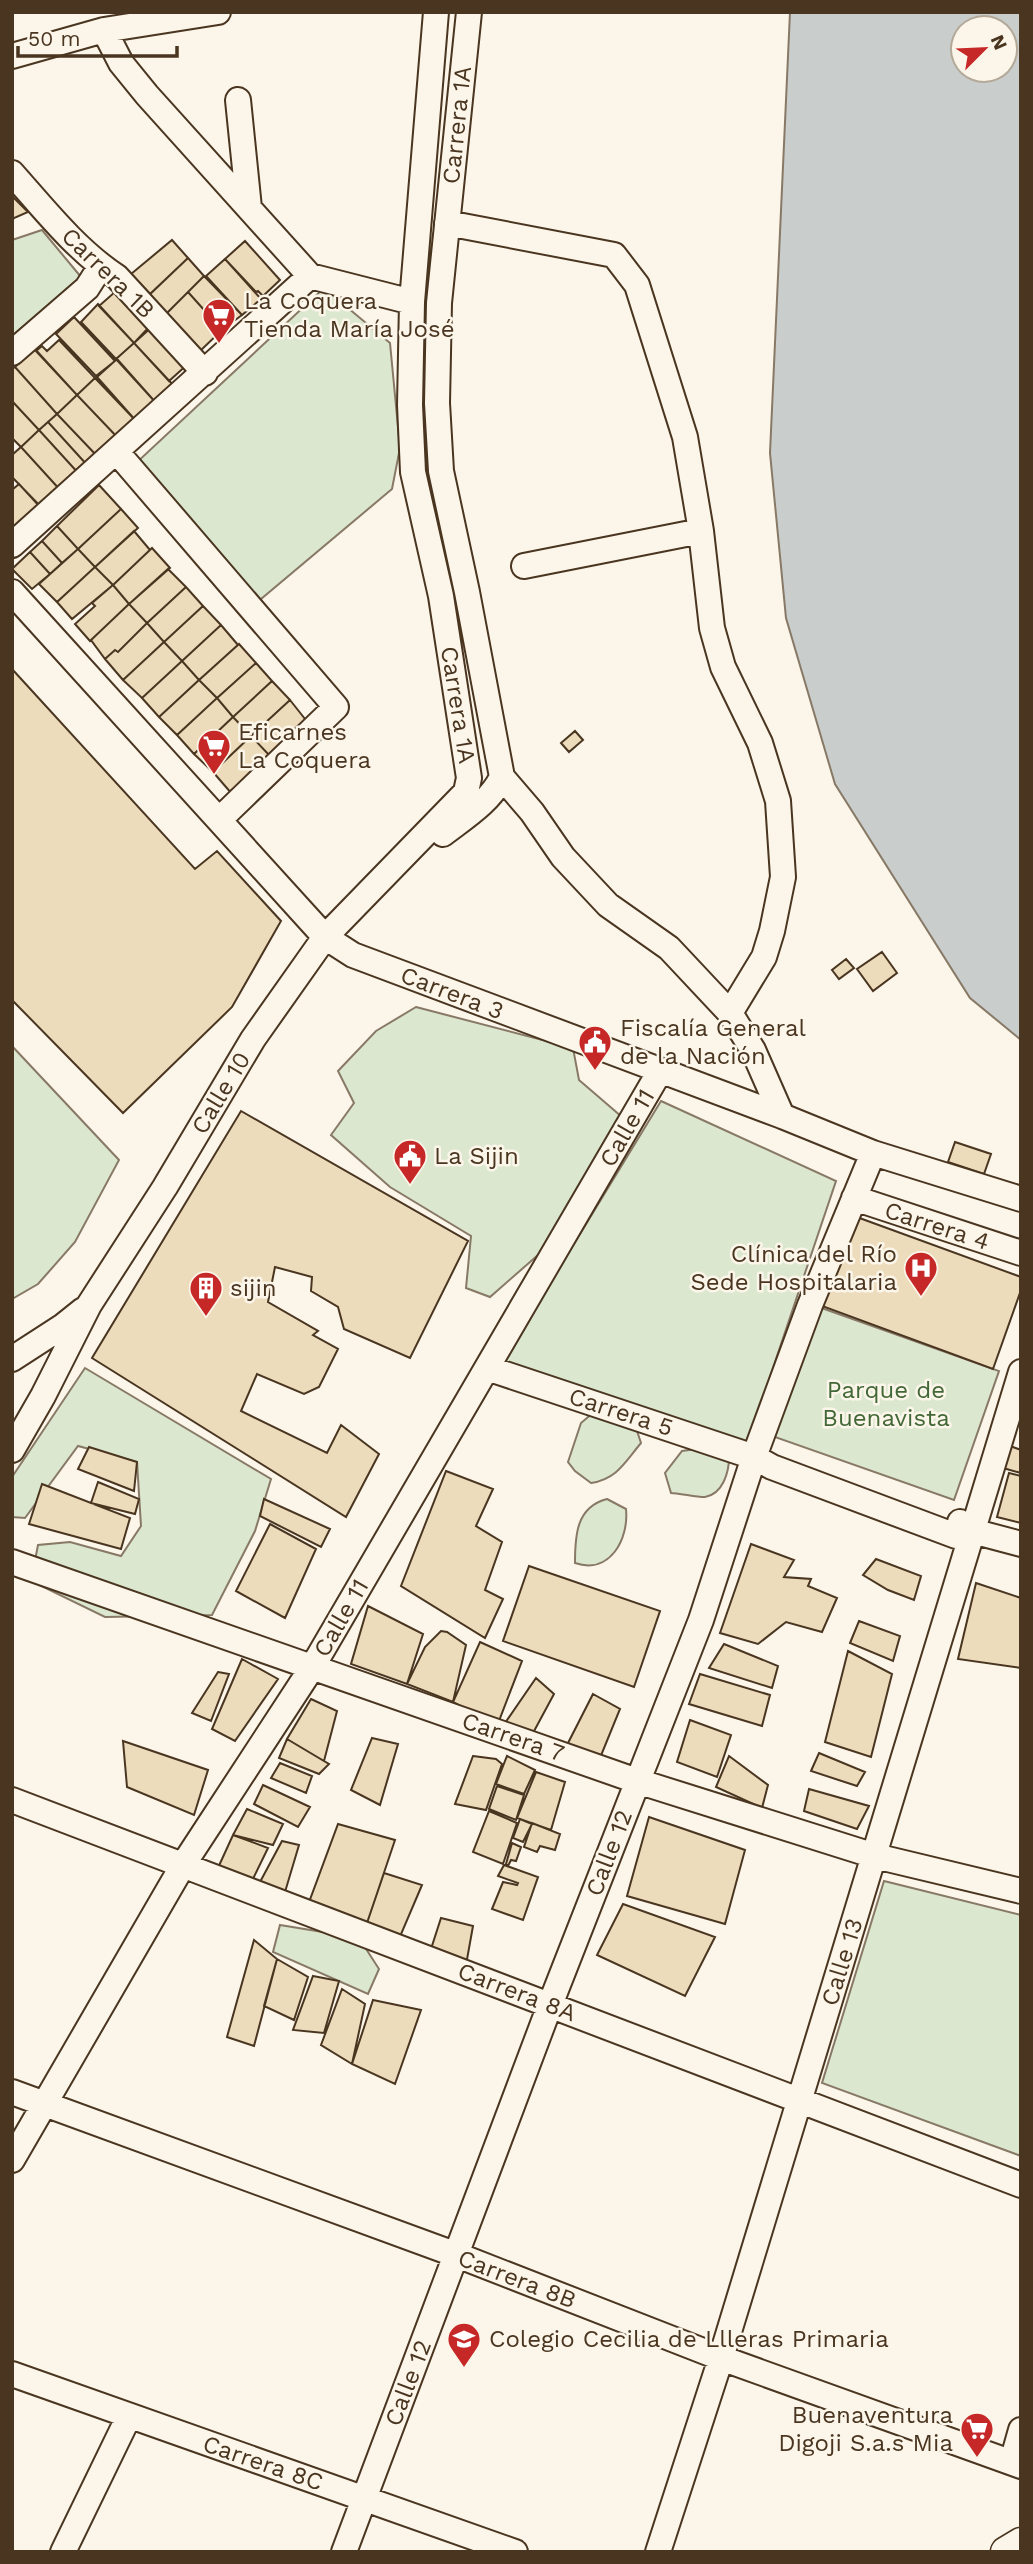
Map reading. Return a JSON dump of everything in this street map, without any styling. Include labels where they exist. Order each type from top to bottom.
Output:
[{"type":"main road","points":[[1006,2552],[1021,2543]]},
{"type":"street","points":[[12,56],[104,30],[218,12]]},
{"type":"street","name":"Carrera 1A","points":[[367,892],[466,792],[469,778],[441,596],[413,472],[410,405],[412,302],[436,12]]},
{"type":"street","name":"Carrera 1A","points":[[469,12],[439,310],[436,403],[441,471],[502,776],[532,812],[563,857],[608,905],[669,948],[730,1013],[753,1050],[782,1116]]},
{"type":"street","points":[[104,30],[121,63],[310,276],[412,302]]},
{"type":"street","points":[[238,100],[249,208]]},
{"type":"street","name":"Carrera 1B","points":[[12,173],[101,267],[117,277],[205,373]]},
{"type":"street","points":[[447,223],[614,255],[637,285],[685,437],[701,531],[712,628],[723,667],[760,743],[778,801],[783,877],[772,931],[764,957],[730,1013]]},
{"type":"street","points":[[12,353],[87,288],[101,267]]},
{"type":"street","points":[[12,545],[310,276]]},
{"type":"street","points":[[116,451],[336,707],[220,819]]},
{"type":"street","points":[[524,566],[701,531]]},
{"type":"street","name":"Carrera 3","points":[[12,592],[325,937],[353,955],[782,1116],[873,1153],[1021,1199]]},
{"type":"street","name":"Carrera 1A","points":[[367,892],[482,804],[496,790],[502,776]]},
{"type":"street","name":"Calle 10","points":[[12,1450],[89,1305],[165,1186],[253,1038],[325,937],[367,892]]},
{"type":"street","name":"Calle 11","points":[[12,2160],[183,1865],[313,1666],[660,1071]]},
{"type":"street","name":"Calle 12","points":[[344,2552],[550,2005],[701,1620],[754,1457],[810,1305],[873,1153]]},
{"type":"street","name":"Carrera 4","points":[[854,1198],[1021,1253]]},
{"type":"street","name":"Calle 10","points":[[12,1359],[63,1326],[89,1305]]},
{"type":"street","name":"Carrera 5","points":[[487,1368],[754,1457],[778,1454],[956,1520],[972,1531],[1021,1544]]},
{"type":"street","name":"Calle 13","points":[[658,2552],[721,2358],[1021,1371]]},
{"type":"street","name":"Carrera 7","points":[[12,1562],[637,1781],[875,1856],[1021,1891]]},
{"type":"street","name":"Carrera 8A","points":[[12,1800],[1021,2185]]},
{"type":"street","name":"Carrera 8B","points":[[12,2092],[457,2255],[721,2358],[1016,2464]]},
{"type":"street","name":"Carrera 8C","points":[[12,2374],[515,2552]]},
{"type":"street","points":[[63,2552],[129,2416]]},
{"type":"street","points":[[1016,2464],[1021,2430]]},
{"type":"green space","points":[[42,230],[81,277],[12,336],[12,240]]},
{"type":"green space","points":[[324,288],[390,343],[400,448],[392,489],[255,604],[135,464]]},
{"type":"green space","points":[[416,1007],[573,1048],[579,1080],[622,1117],[554,1241],[490,1297],[466,1288],[471,1236],[390,1187],[331,1135],[354,1103],[338,1071],[376,1031]]},
{"type":"green space","points":[[12,1046],[119,1160],[75,1242],[38,1284],[12,1299]]},
{"type":"green space","points":[[661,1101],[836,1181],[746,1448],[502,1362]]},
{"type":"green space","name":"Parque de Buenavista","points":[[816,1306],[999,1371],[954,1500],[772,1436]]},
{"type":"green space","points":[[85,1368],[271,1479],[255,1531],[212,1615],[105,1617],[31,1581],[38,1545],[70,1542],[121,1556],[141,1526],[137,1462],[78,1446],[25,1518],[12,1517],[12,1477]]},
{"type":"green space","points":[[594,1412],[636,1428],[641,1443],[614,1474],[591,1483],[568,1462],[581,1423]]},
{"type":"green space","points":[[696,1449],[729,1457],[724,1482],[716,1492],[705,1497],[671,1493],[665,1473],[682,1451]]},
{"type":"green space","points":[[607,1499],[626,1509],[624,1532],[615,1552],[598,1564],[575,1563],[577,1533],[583,1516],[597,1503]]},
{"type":"green space","points":[[884,1881],[1021,1915],[1021,2156],[822,2083]]},
{"type":"green space","points":[[280,1925],[359,1938],[379,1969],[368,1994],[273,1952]]},
{"type":"shaded area","points":[[790,12],[1021,12],[1021,1040],[970,998],[835,784],[786,618],[770,453]]},
{"type":"building","points":[[12,196],[28,212],[12,221]]},
{"type":"building","points":[[172,240],[188,258],[150,294],[131,274]]},
{"type":"building","points":[[245,241],[280,280],[263,296],[225,259]]},
{"type":"building","points":[[188,258],[204,276],[167,313],[161,314],[146,298]]},
{"type":"building","points":[[225,259],[261,299],[242,315],[206,276]]},
{"type":"building","points":[[204,276],[242,315],[222,330],[188,292]]},
{"type":"building","points":[[116,291],[151,325],[134,343],[99,306]]},
{"type":"building","points":[[188,292],[222,330],[199,352],[167,313]]},
{"type":"building","points":[[98,304],[134,343],[116,359],[81,322]]},
{"type":"building","points":[[74,317],[115,361],[96,376],[56,334]]},
{"type":"building","points":[[154,325],[189,363],[169,381],[134,343]]},
{"type":"building","points":[[59,340],[95,378],[77,395],[36,351],[42,346],[47,351]]},
{"type":"building","points":[[134,343],[175,387],[157,404],[116,359]]},
{"type":"building","points":[[34,348],[77,395],[57,414],[15,367]]},
{"type":"building","points":[[117,359],[157,404],[137,422],[97,377]]},
{"type":"building","points":[[15,367],[57,414],[39,430],[12,401],[12,369]]},
{"type":"building","points":[[95,378],[137,422],[119,439],[77,395]]},
{"type":"building","points":[[77,395],[119,439],[98,457],[57,414]]},
{"type":"building","points":[[12,401],[39,430],[21,447],[12,438]]},
{"type":"building","points":[[57,414],[98,457],[88,466],[48,422]]},
{"type":"building","points":[[48,422],[88,466],[80,475],[39,430]]},
{"type":"building","points":[[39,430],[80,475],[60,490],[21,447]]},
{"type":"building","points":[[21,447],[62,492],[43,509],[12,477],[12,455]]},
{"type":"building","points":[[19,484],[41,508],[12,532],[12,490]]},
{"type":"building","points":[[99,485],[121,509],[78,549],[57,526]]},
{"type":"building","points":[[121,509],[138,528],[95,567],[78,549]]},
{"type":"building","points":[[57,526],[78,549],[62,563],[42,541]]},
{"type":"building","points":[[134,531],[150,550],[113,585],[95,567]]},
{"type":"building","points":[[42,541],[62,563],[50,574],[30,552]]},
{"type":"building","points":[[152,548],[170,568],[129,604],[113,585]]},
{"type":"building","points":[[78,549],[95,567],[57,602],[39,584]]},
{"type":"building","points":[[30,552],[50,574],[32,589],[12,569]]},
{"type":"building","points":[[95,567],[113,585],[72,619],[57,602]]},
{"type":"building","points":[[168,569],[186,587],[147,623],[129,604]]},
{"type":"building","points":[[113,585],[129,604],[90,641],[75,624],[95,606],[92,603]]},
{"type":"building","points":[[186,587],[203,606],[164,642],[147,623]]},
{"type":"building","points":[[129,604],[147,623],[118,652],[115,650],[105,659],[91,640]]},
{"type":"building","points":[[203,606],[221,625],[182,661],[164,642]]},
{"type":"building","points":[[147,623],[164,642],[123,680],[105,659],[115,650],[118,652]]},
{"type":"building","points":[[221,625],[238,645],[199,680],[182,661]]},
{"type":"building","points":[[164,642],[182,661],[142,698],[123,680]]},
{"type":"building","points":[[239,644],[256,663],[217,698],[199,680]]},
{"type":"building","points":[[182,661],[199,680],[159,717],[142,698]]},
{"type":"building","points":[[256,663],[272,681],[233,717],[217,698]]},
{"type":"building","points":[[12,669],[195,869],[217,851],[281,921],[232,1007],[123,1113],[12,1000]]},
{"type":"building","points":[[199,680],[217,698],[177,735],[159,717]]},
{"type":"building","points":[[272,681],[290,700],[251,736],[233,717]]},
{"type":"building","points":[[217,698],[233,717],[194,754],[177,735]]},
{"type":"building","points":[[290,700],[309,724],[271,757],[251,736]]},
{"type":"building","points":[[233,717],[251,736],[213,772],[194,754]]},
{"type":"building","points":[[575,731],[583,740],[569,752],[561,743]]},
{"type":"building","points":[[251,736],[271,757],[232,794],[213,772]]},
{"type":"building","points":[[882,952],[897,973],[873,991],[857,969]]},
{"type":"building","points":[[846,959],[854,968],[839,979],[832,970]]},
{"type":"building","name":"sijin","points":[[241,1111],[468,1241],[410,1358],[344,1329],[338,1307],[311,1291],[312,1277],[275,1267],[268,1302],[318,1331],[313,1335],[338,1349],[319,1387],[304,1394],[257,1374],[241,1411],[327,1453],[341,1425],[379,1454],[346,1517],[92,1358]]},
{"type":"building","points":[[955,1142],[991,1154],[984,1174],[948,1162]]},
{"type":"building","name":"Clínica del Río Sede Hospitalaria","points":[[854,1216],[1021,1277],[1021,1290],[993,1369],[822,1306]]},
{"type":"building","points":[[1010,1446],[1021,1450],[1021,1473],[1003,1468]]},
{"type":"building","points":[[89,1447],[137,1462],[134,1491],[78,1469]]},
{"type":"building","points":[[446,1471],[493,1489],[476,1526],[502,1542],[485,1590],[503,1599],[485,1638],[401,1586]]},
{"type":"building","points":[[1009,1473],[1021,1476],[1021,1523],[997,1517]]},
{"type":"building","points":[[98,1482],[139,1499],[135,1514],[91,1503]]},
{"type":"building","points":[[42,1484],[130,1518],[121,1549],[29,1524]]},
{"type":"building","points":[[264,1499],[330,1529],[321,1547],[260,1516]]},
{"type":"building","points":[[270,1524],[316,1549],[285,1618],[236,1591]]},
{"type":"building","points":[[751,1544],[794,1560],[784,1577],[811,1579],[808,1586],[837,1598],[822,1632],[786,1622],[758,1644],[720,1633]]},
{"type":"building","points":[[876,1559],[921,1576],[914,1600],[888,1590],[863,1575]]},
{"type":"building","points":[[529,1566],[660,1611],[634,1687],[503,1641]]},
{"type":"building","points":[[976,1583],[1021,1598],[1021,1668],[958,1659]]},
{"type":"building","points":[[368,1606],[423,1634],[407,1684],[351,1664]]},
{"type":"building","points":[[859,1621],[900,1636],[893,1661],[850,1643]]},
{"type":"building","points":[[441,1631],[466,1645],[453,1702],[407,1684],[425,1647]]},
{"type":"building","points":[[480,1642],[522,1661],[497,1726],[453,1702]]},
{"type":"building","points":[[724,1644],[778,1666],[772,1688],[709,1668]]},
{"type":"building","points":[[848,1651],[892,1674],[871,1757],[825,1742]]},
{"type":"building","points":[[242,1659],[278,1679],[235,1741],[212,1729]]},
{"type":"building","points":[[218,1672],[229,1674],[211,1721],[192,1713]]},
{"type":"building","points":[[700,1674],[770,1695],[762,1726],[689,1704]]},
{"type":"building","points":[[536,1678],[554,1694],[533,1733],[505,1723]]},
{"type":"building","points":[[593,1694],[620,1709],[600,1758],[566,1747]]},
{"type":"building","points":[[311,1699],[337,1711],[324,1761],[287,1739]]},
{"type":"building","points":[[690,1720],[731,1735],[717,1777],[677,1762]]},
{"type":"building","points":[[372,1738],[398,1744],[380,1805],[351,1790]]},
{"type":"building","points":[[287,1739],[329,1764],[319,1774],[279,1758]]},
{"type":"building","points":[[123,1741],[208,1770],[194,1815],[127,1787]]},
{"type":"building","points":[[819,1753],[865,1772],[857,1786],[811,1771]]},
{"type":"building","points":[[473,1756],[496,1759],[502,1764],[486,1810],[455,1804]]},
{"type":"building","points":[[507,1756],[535,1770],[524,1794],[496,1784]]},
{"type":"building","points":[[729,1756],[768,1785],[762,1808],[716,1787]]},
{"type":"building","points":[[280,1763],[312,1776],[306,1793],[271,1778]]},
{"type":"building","points":[[536,1772],[565,1782],[551,1830],[517,1818]]},
{"type":"building","points":[[263,1785],[310,1807],[298,1827],[254,1804]]},
{"type":"building","points":[[497,1786],[524,1795],[516,1820],[489,1809]]},
{"type":"building","points":[[809,1789],[869,1806],[857,1829],[804,1811]]},
{"type":"building","points":[[247,1809],[283,1824],[273,1845],[233,1835]]},
{"type":"building","points":[[489,1811],[517,1823],[503,1864],[473,1852]]},
{"type":"building","points":[[649,1817],[745,1850],[725,1924],[627,1896]]},
{"type":"building","points":[[520,1819],[532,1824],[523,1842],[513,1838]]},
{"type":"building","points":[[532,1823],[560,1834],[555,1850],[540,1846],[537,1852],[524,1847]]},
{"type":"building","points":[[338,1824],[395,1840],[365,1929],[308,1905]]},
{"type":"building","points":[[233,1835],[268,1848],[251,1883],[217,1870]]},
{"type":"building","points":[[282,1841],[299,1845],[285,1892],[260,1882]]},
{"type":"building","points":[[512,1843],[521,1847],[516,1861],[511,1860],[508,1866],[506,1864]]},
{"type":"building","points":[[504,1865],[538,1877],[523,1920],[492,1909],[503,1882],[518,1883],[498,1876]]},
{"type":"building","points":[[384,1873],[422,1885],[399,1939],[367,1923]]},
{"type":"building","points":[[623,1904],[715,1937],[685,1996],[597,1955]]},
{"type":"building","points":[[441,1918],[473,1926],[466,1965],[431,1949]]},
{"type":"building","points":[[254,1940],[277,1959],[254,2046],[227,2037]]},
{"type":"building","points":[[277,1959],[308,1977],[294,2020],[264,2006]]},
{"type":"building","points":[[313,1976],[339,1981],[324,2033],[293,2030]]},
{"type":"building","points":[[342,1989],[365,2004],[352,2064],[321,2045]]},
{"type":"building","points":[[373,2000],[421,2010],[395,2084],[352,2064]]},
{"type":"place","name":"La Coquera Tienda María José","points":[[219,345]]},
{"type":"place","name":"Eficarnes La Coquera","points":[[214,776]]},
{"type":"place","name":"Fiscalía General de la Nación","points":[[595,1072]]},
{"type":"place","name":"La Sijin","points":[[410,1186]]},
{"type":"place","name":"Clínica del Río Sede Hospitalaria","points":[[921,1298]]},
{"type":"place","name":"sijin","points":[[206,1318]]},
{"type":"place","name":"Colegio Cecilia de Llleras Primaria","points":[[464,2369]]},
{"type":"place","name":"Buenaventura Digoji S.a.s Mia","points":[[977,2459]]}]
